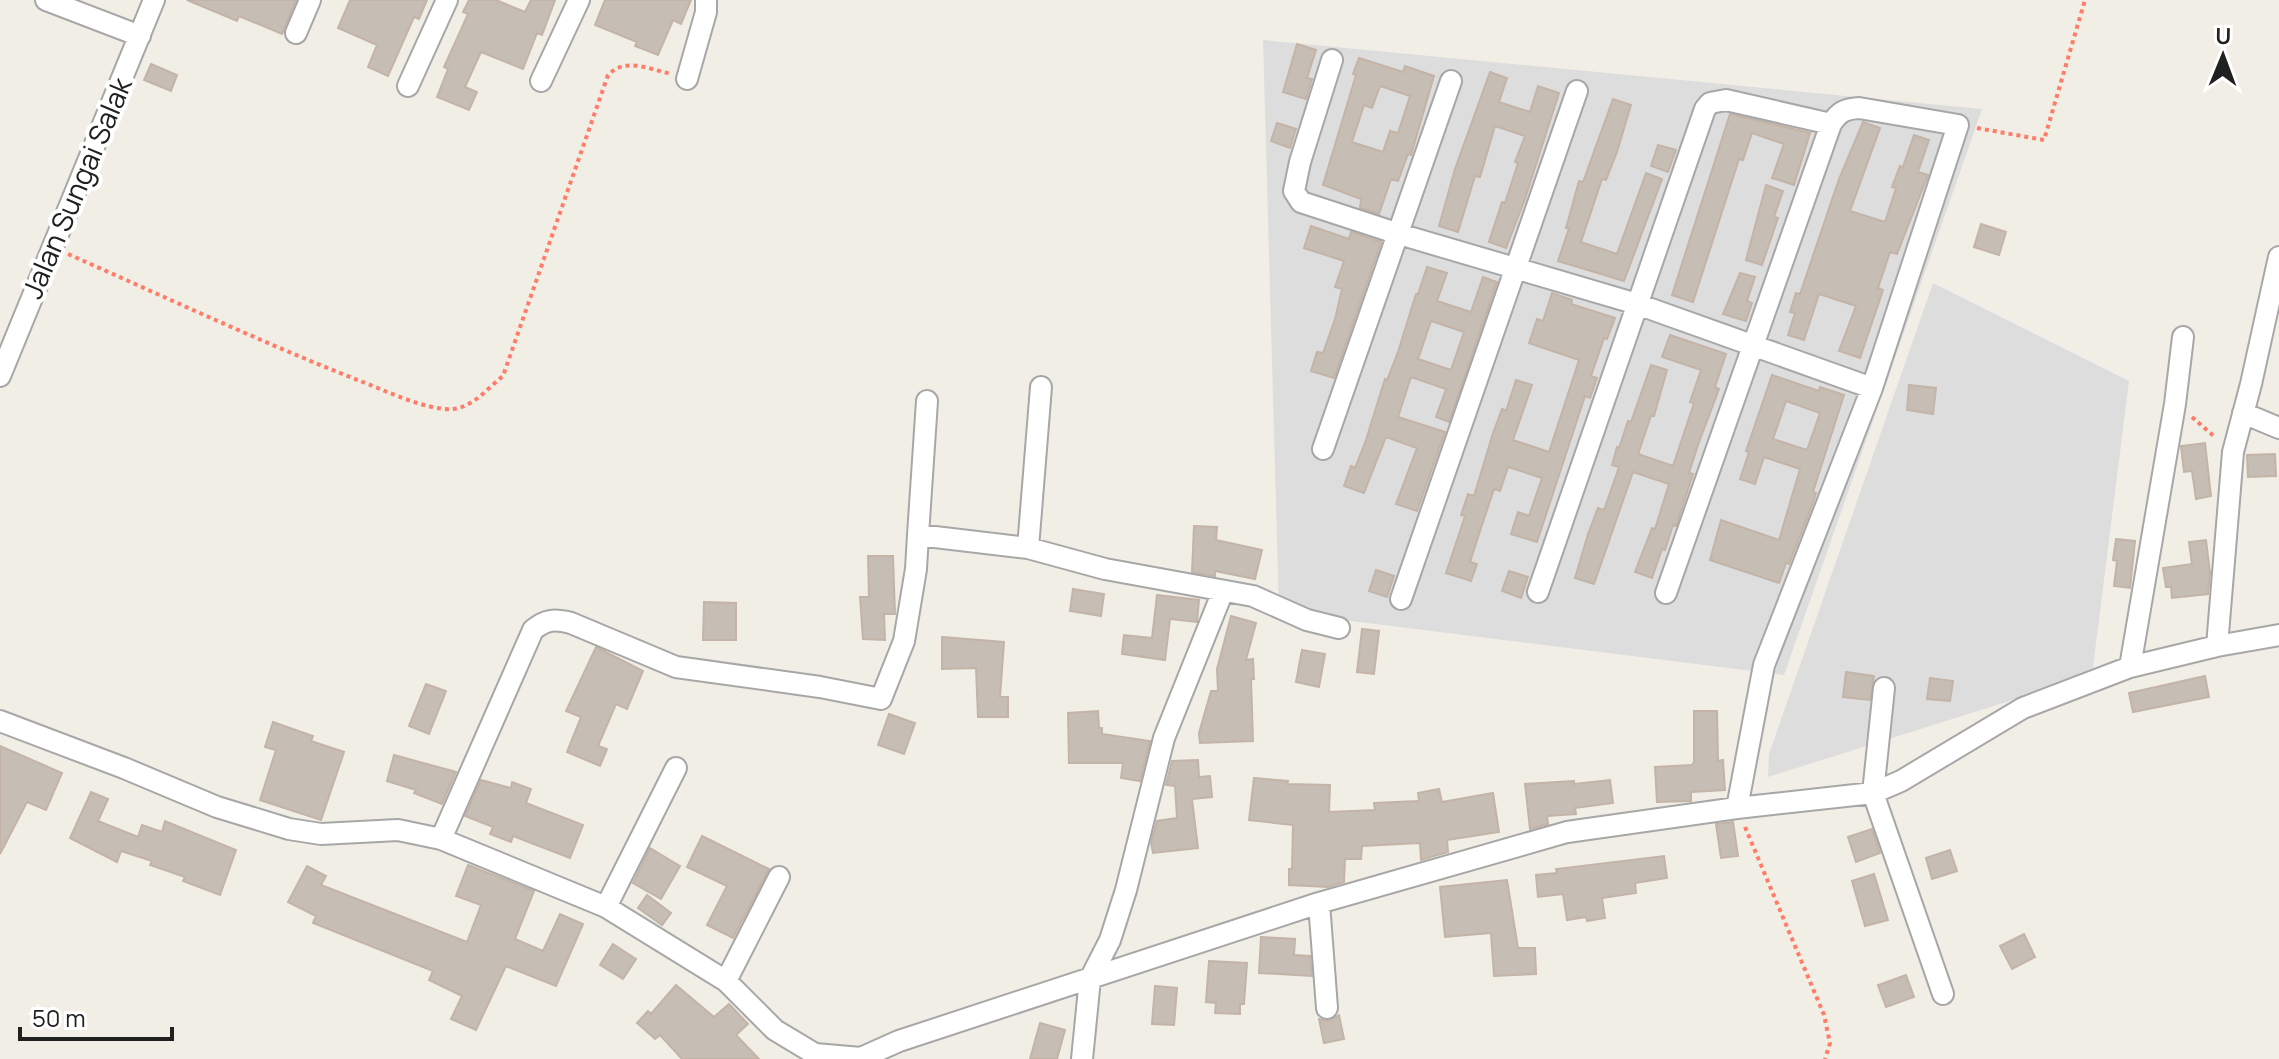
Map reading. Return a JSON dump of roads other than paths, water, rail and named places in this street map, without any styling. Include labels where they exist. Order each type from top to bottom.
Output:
[{"type":"street","points":[[46,0],[140,36]]},
{"type":"street","name":"Jalan Sungai Salak","points":[[0,376],[154,0]]},
{"type":"street","points":[[296,33],[310,0]]},
{"type":"street","points":[[408,86],[447,0]]},
{"type":"street","points":[[541,81],[579,0]]},
{"type":"street","points":[[687,79],[706,12],[706,0]]},
{"type":"street","points":[[1332,60],[1300,162],[1295,196],[1301,202],[1637,304],[1872,388]]},
{"type":"street","points":[[1323,449],[1451,81]]},
{"type":"street","points":[[1401,599],[1577,91]]},
{"type":"street","points":[[1538,592],[1705,109],[1710,103],[1726,100],[1831,124]]},
{"type":"street","points":[[1666,593],[1831,124],[1838,113],[1859,108],[1958,125],[1872,388],[1764,665],[1737,808]]},
{"type":"street","points":[[2217,646],[2233,452],[2279,257]]},
{"type":"street","points":[[2130,667],[2175,404],[2183,337]]},
{"type":"street","points":[[1028,548],[1041,387]]},
{"type":"street","points":[[441,839],[533,630],[544,621],[571,623],[676,667],[820,687],[881,699],[904,641],[916,569],[927,401]]},
{"type":"street","points":[[2243,413],[2279,428]]},
{"type":"street","points":[[918,535],[1028,548],[1105,569],[1253,596],[1307,620],[1339,628]]},
{"type":"street","points":[[1082,1059],[1090,979],[1110,940],[1126,890],[1164,738],[1223,591]]},
{"type":"street","points":[[0,721],[217,807],[289,829],[321,834],[398,830],[441,839],[606,907],[726,981],[775,1030],[815,1054],[861,1058],[898,1050],[1090,979],[1319,903],[1567,832],[1873,793],[1901,781],[2023,708],[2130,667],[2279,635]]},
{"type":"street","points":[[1884,688],[1873,793],[1943,994]]},
{"type":"street","points":[[606,907],[676,768]]},
{"type":"street","points":[[726,981],[779,877]]},
{"type":"street","points":[[1319,903],[1327,1008]]}]
